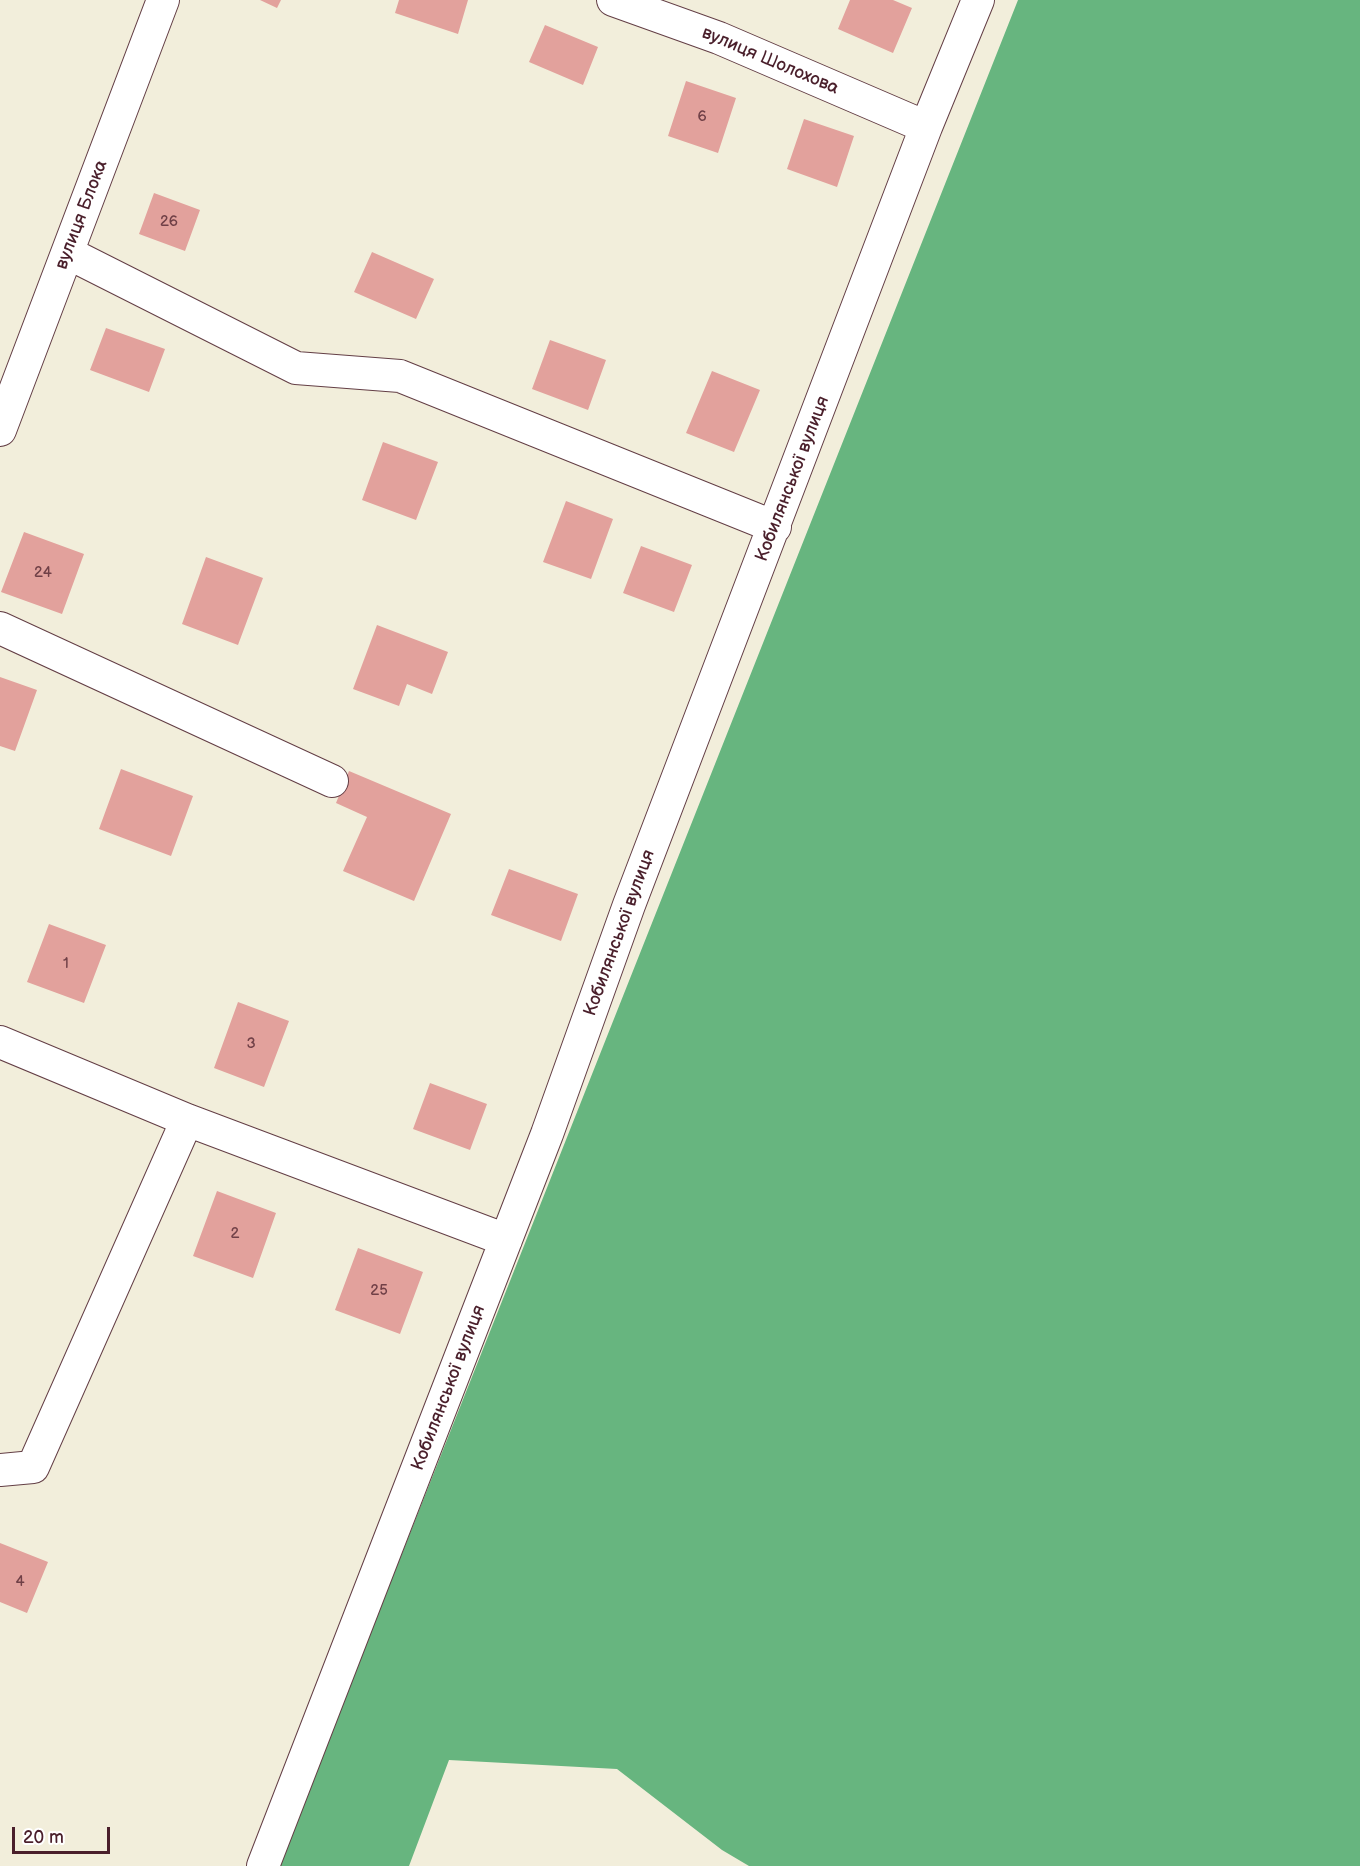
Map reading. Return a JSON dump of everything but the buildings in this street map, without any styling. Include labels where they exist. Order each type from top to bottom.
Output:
[{"type":"street","name":"вулиця Блока","points":[[0,430],[163,0]]},
{"type":"street","name":"вулиця Шолохова","points":[[613,0],[719,38],[926,127]]},
{"type":"street","name":"Кобилянської вулиця","points":[[263,1866],[547,1134],[629,905],[926,127],[978,0]]},
{"type":"street","points":[[69,252],[296,368],[400,376],[775,527]]},
{"type":"street","points":[[0,628],[332,781]]},
{"type":"street","points":[[0,1042],[187,1120],[506,1240]]},
{"type":"street","points":[[0,1470],[33,1467],[187,1120]]},
{"type":"green space","points":[[1018,0],[1360,0],[1360,1866],[749,1866],[722,1850],[617,1769],[449,1760],[409,1866],[278,1866]]}]
